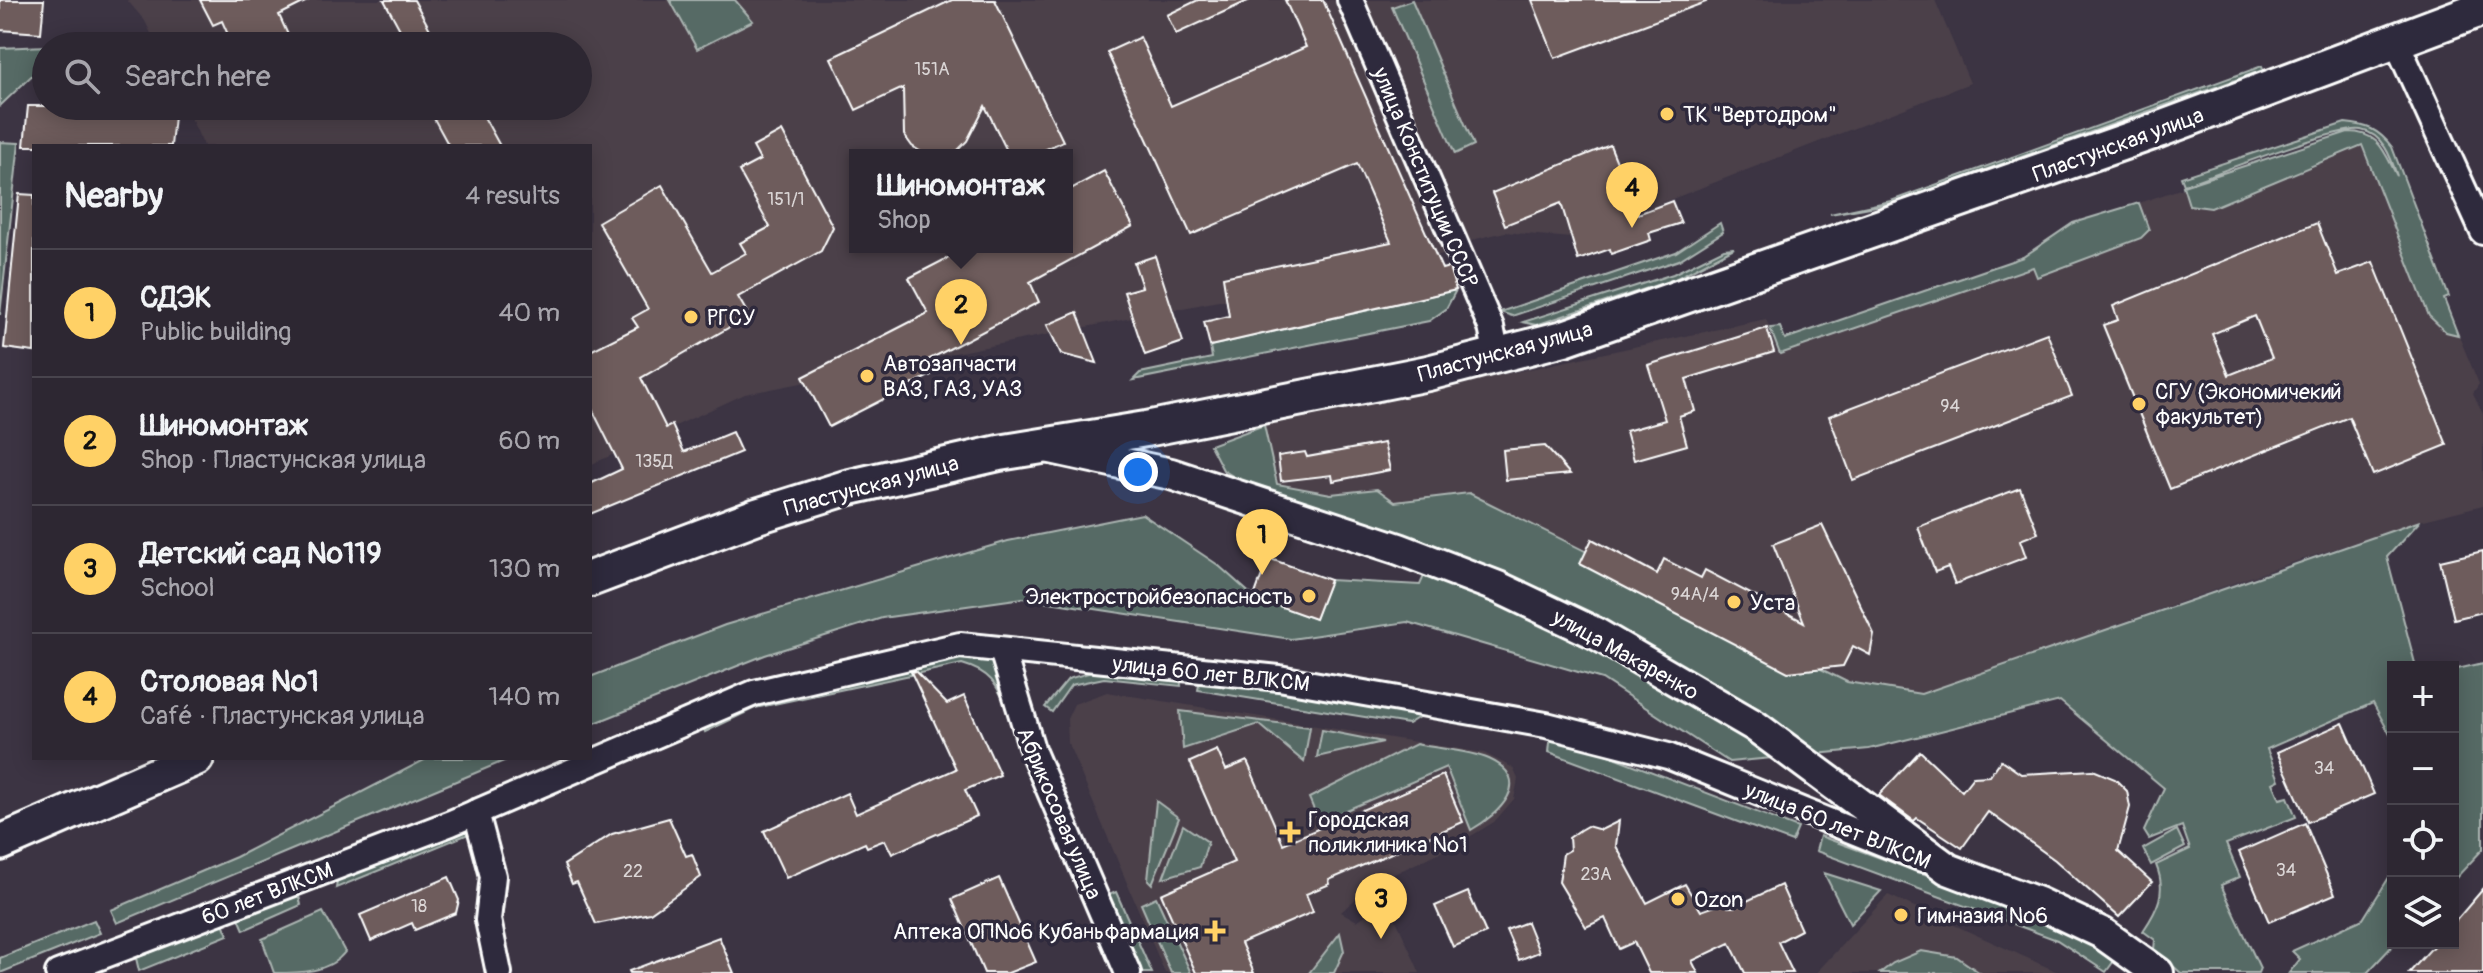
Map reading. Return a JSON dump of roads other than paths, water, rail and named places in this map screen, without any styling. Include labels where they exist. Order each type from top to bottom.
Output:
[{"type":"main road","name":"Пластунская улица","points":[[592,578],[757,516],[846,488],[1039,446],[1270,405],[1497,356],[1564,338],[1717,287],[2483,8]]},
{"type":"main road","points":[[0,843],[191,760]]},
{"type":"street","name":"улица Конституции СССР","points":[[1350,0],[1491,327],[1497,356]]},
{"type":"street","points":[[2396,41],[2483,232]]},
{"type":"street","name":"улица Макаренко","points":[[1039,446],[1171,474],[1358,536],[1498,587],[1567,620],[1755,726],[1948,869],[2038,903],[2102,933],[2158,973]]},
{"type":"street","name":"улица 60 лет ВЛКСМ","points":[[476,812],[754,693],[960,645],[1279,678],[1546,725],[1668,756],[1948,869]]},
{"type":"street","name":"Абрикосовая улица","points":[[1002,650],[1033,752],[1128,973]]},
{"type":"street","points":[[476,812],[493,876],[488,920],[499,973]]},
{"type":"street","name":"60 лет ВЛКСМ","points":[[58,973],[476,812]]},
{"type":"place","name":"ТК \"Вертодром\"","points":[[1667,114]]},
{"type":"place","name":"Столовая №1","points":[[1632,228]]},
{"type":"place","name":"РГСУ","points":[[691,317]]},
{"type":"place","name":"Шиномонтаж","points":[[961,345]]},
{"type":"place","name":"Автозапчасти ВАЗ, ГАЗ, УАЗ","points":[[867,376]]},
{"type":"place","name":"СГУ (Экономичекий факультет)","points":[[2139,404]]},
{"type":"place","name":"СДЭК","points":[[1262,575]]},
{"type":"place","name":"Электростройбезопасность","points":[[1309,596]]},
{"type":"place","name":"Уста","points":[[1734,602]]},
{"type":"place","name":"Городская поликлиника №1","points":[[1290,832]]},
{"type":"place","name":"Ozon","points":[[1678,899]]},
{"type":"place","name":"Гимназия №6","points":[[1901,915]]},
{"type":"place","name":"Аптека ОП№6 Кубаньфармация","points":[[1215,931]]},
{"type":"place","name":"Детский сад №119","points":[[1381,939]]}]
